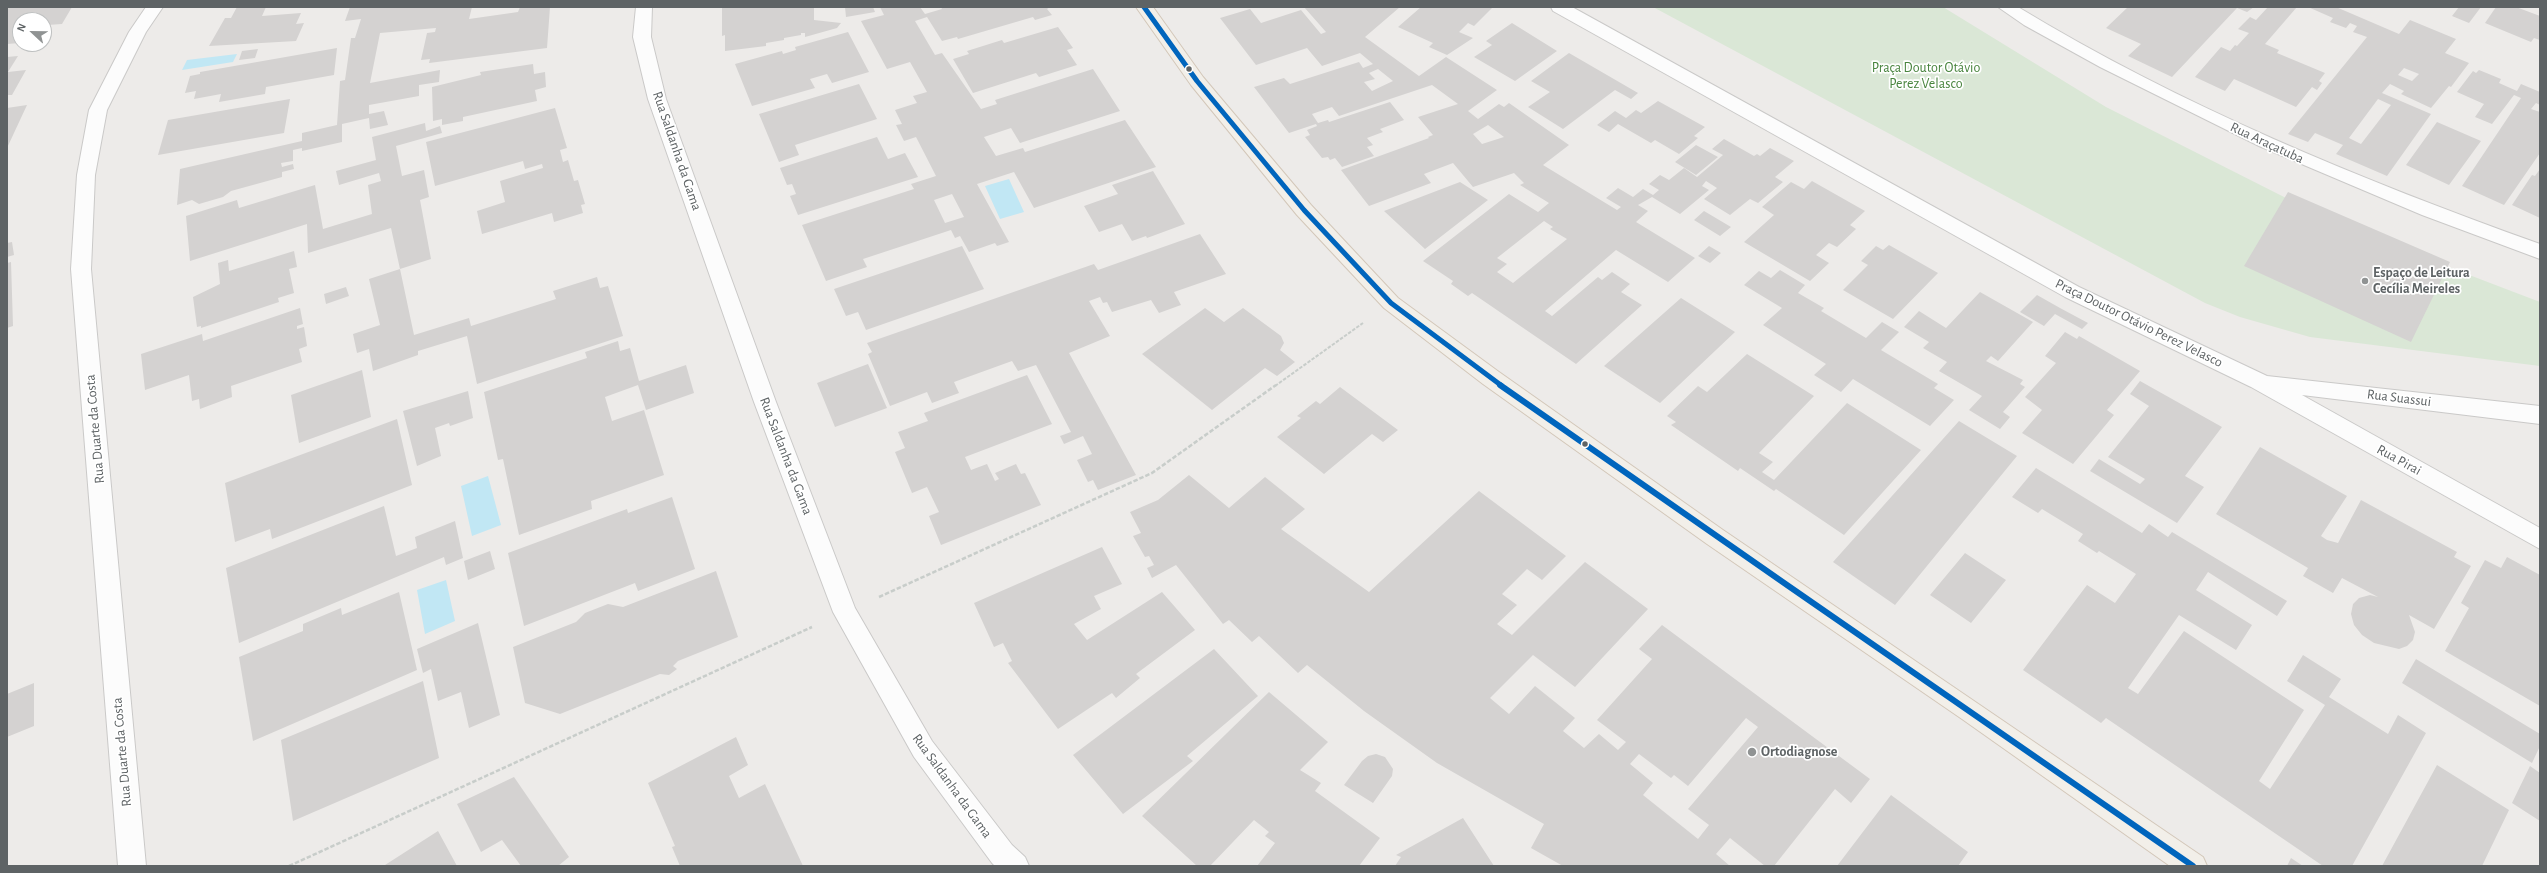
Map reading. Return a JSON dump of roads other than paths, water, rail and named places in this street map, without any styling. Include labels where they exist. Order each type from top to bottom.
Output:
[{"type":"main road","points":[[1144,7],[1197,81],[1304,210],[1391,303],[1491,378],[1715,537],[1971,711],[2194,866]]},
{"type":"street","name":"Rua Duarte da Costa","points":[[132,866],[81,269],[86,175],[98,110],[138,32],[155,7]]},
{"type":"street","name":"Rua Saldanha da Gama","points":[[644,7],[642,37],[657,99],[766,402],[845,612],[923,749],[1002,854],[1015,866]]},
{"type":"street","name":"Praça Doutor Otávio Perez Velasco","points":[[1559,7],[2072,292],[2259,381]]},
{"type":"street","name":"Rua Araçatuba","points":[[2006,7],[2162,94],[2301,160],[2458,223],[2540,252]]},
{"type":"street","name":"Rua Suassui","points":[[2259,381],[2540,415]]},
{"type":"street","name":"Rua Pirai","points":[[2259,381],[2540,539]]},
{"type":"water","points":[[237,54],[233,62],[182,70],[187,60]]},
{"type":"water","points":[[1009,179],[1024,212],[1000,219],[985,186]]},
{"type":"water","points":[[488,476],[501,525],[472,536],[461,486]]},
{"type":"water","points":[[446,580],[455,621],[425,634],[417,590]]},
{"type":"place","name":"Espaço de Leitura Cecília Meireles","points":[[2365,281]]},
{"type":"place","name":"Ortodiagnose","points":[[1752,752]]}]
